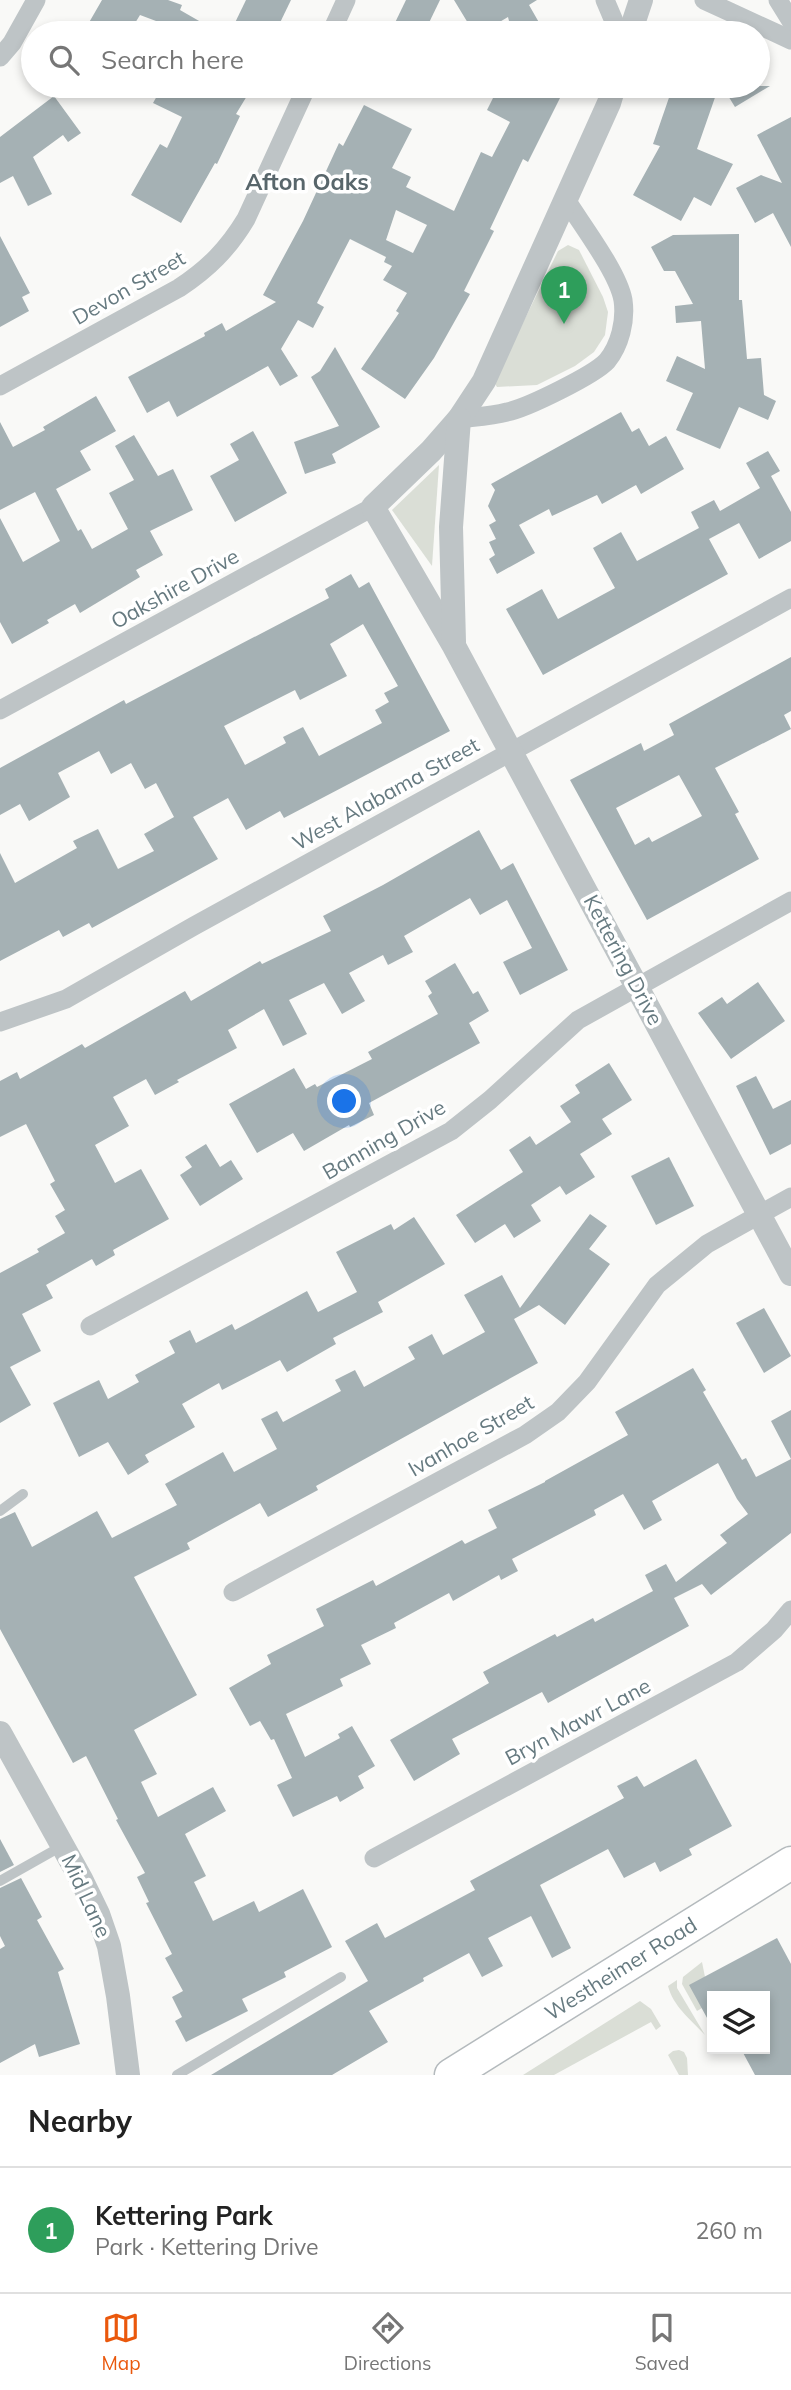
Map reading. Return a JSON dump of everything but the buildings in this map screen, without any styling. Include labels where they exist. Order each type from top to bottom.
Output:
[{"type":"main road","name":"Westheimer Road","points":[[451,2075],[791,1863]]},
{"type":"street","points":[[24,21],[36,0]]},
{"type":"street","points":[[336,21],[346,0]]},
{"type":"street","points":[[605,0],[614,21]]},
{"type":"street","points":[[634,21],[641,0]]},
{"type":"street","points":[[704,0],[750,21]]},
{"type":"street","points":[[778,0],[791,21]]},
{"type":"street","points":[[0,57],[21,27]]},
{"type":"street","points":[[770,30],[791,40]]},
{"type":"street","name":"Devon Street","points":[[0,386],[179,288],[202,273],[218,258],[234,240],[246,219],[301,98]]},
{"type":"street","name":"Kettering Drive","points":[[610,98],[484,380],[459,419],[431,451],[373,508],[454,646],[791,1274]]},
{"type":"street","points":[[459,419],[510,412],[552,395],[605,363],[617,345],[623,321],[623,299],[615,278],[565,198]]},
{"type":"street","name":"Kettering Drive","points":[[454,646],[451,527],[459,419]]},
{"type":"street","name":"Oakshire Drive","points":[[0,710],[373,508]]},
{"type":"street","name":"West Alabama Street","points":[[0,1022],[66,999],[206,919],[791,598]]},
{"type":"street","name":"Banning Drive","points":[[90,1326],[452,1130],[490,1100],[578,1020],[791,901]]},
{"type":"street","name":"Ivanhoe Street","points":[[233,1592],[524,1436],[558,1412],[587,1382],[657,1284],[707,1244],[791,1197]]},
{"type":"street","name":"Bryn Mawr Lane","points":[[373,1858],[737,1662],[774,1630],[791,1610]]},
{"type":"street","name":"Mid Lane","points":[[1,1738],[98,1914],[110,1946],[128,2075]]},
{"type":"lane","points":[[0,1511],[23,1494]]},
{"type":"lane","points":[[0,1881],[62,1845]]},
{"type":"lane","points":[[177,2075],[341,1977]]},
{"type":"shaded area","points":[[568,245],[579,250],[603,297],[608,312],[605,335],[594,352],[575,366],[537,385],[497,387],[494,382],[558,251]]},
{"type":"shaded area","points":[[439,465],[432,566],[392,510]]},
{"type":"shaded area","points":[[702,1962],[705,1977],[702,2008],[697,2011],[682,1984],[683,1977]]},
{"type":"shaded area","points":[[677,1980],[677,1988],[705,2035],[683,2012],[670,1993],[668,1986]]},
{"type":"shaded area","points":[[640,2001],[651,2009],[661,2026],[656,2030],[651,2022],[554,2075],[523,2075]]},
{"type":"shaded area","points":[[679,2050],[684,2052],[687,2058],[688,2075],[679,2075],[668,2055]]},
{"type":"place","name":"Kettering Park","points":[[564,324]]},
{"type":"district","name":"Afton Oaks","points":[[307,182]]}]
